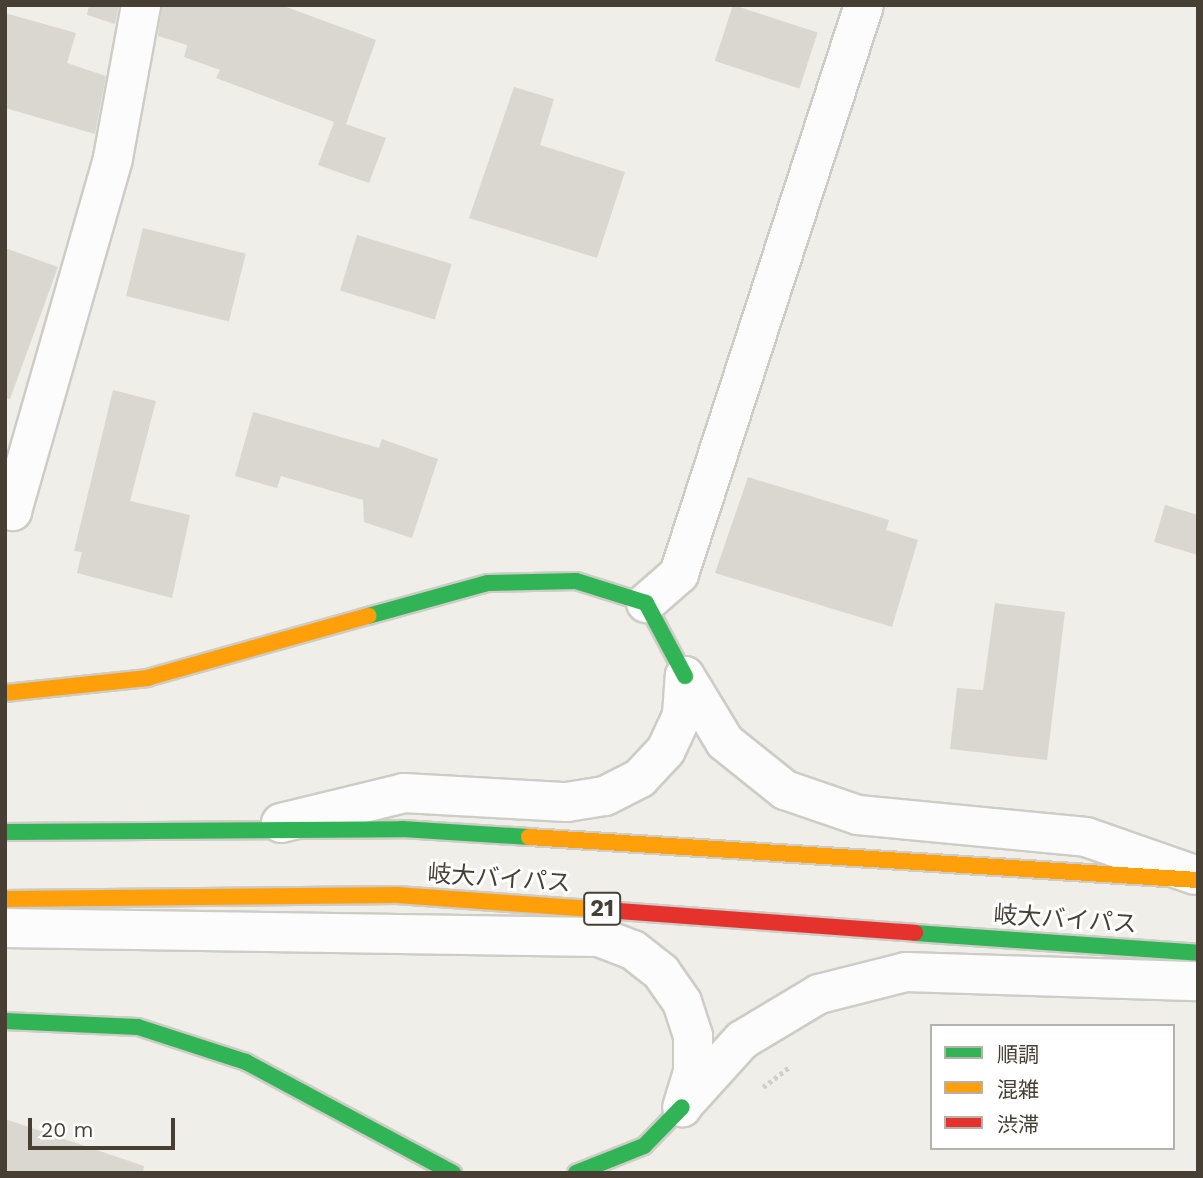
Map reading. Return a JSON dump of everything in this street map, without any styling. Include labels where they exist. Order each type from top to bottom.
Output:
[{"type":"main road","points":[[5,694],[147,678],[488,583],[576,580],[646,603],[685,677]]},
{"type":"main road","name":"岐大バイパス","points":[[5,832],[416,830],[1198,878]]},
{"type":"main road","name":"岐大バイパス","points":[[5,900],[397,895],[1198,953]]},
{"type":"main road","points":[[5,1021],[138,1027],[246,1062],[453,1173]]},
{"type":"main road","points":[[576,1173],[644,1146],[682,1107]]},
{"type":"street","points":[[5,508],[12,511],[113,158],[141,5]]},
{"type":"street","points":[[646,603],[679,575],[864,5]]},
{"type":"street","points":[[251,830],[404,793],[567,802],[605,796],[640,778],[666,750],[682,715],[685,677]]},
{"type":"street","points":[[685,677],[724,742],[785,790],[858,815],[1086,837],[1198,878]]},
{"type":"street","points":[[5,928],[599,937],[652,965],[682,1002],[693,1036],[693,1072],[682,1107]]},
{"type":"street","points":[[682,1107],[742,1040],[819,994],[906,972],[1198,981]]},
{"type":"building","points":[[89,5],[119,5],[115,24],[87,15]]},
{"type":"building","points":[[162,5],[281,5],[376,40],[346,124],[386,138],[369,183],[318,165],[334,122],[216,78],[220,70],[184,57],[187,45],[158,36]]},
{"type":"building","points":[[733,5],[818,33],[799,89],[715,61]]},
{"type":"building","points":[[5,13],[76,33],[67,63],[106,76],[95,134],[5,108]]},
{"type":"building","points":[[514,87],[554,99],[540,145],[625,172],[597,258],[469,218]]},
{"type":"building","points":[[143,228],[246,254],[229,322],[126,296]]},
{"type":"building","points":[[357,235],[452,264],[435,319],[340,290]]},
{"type":"building","points":[[5,248],[58,267],[10,399],[5,398]]},
{"type":"building","points":[[113,390],[156,401],[130,501],[190,515],[172,598],[77,573],[82,552],[74,551]]},
{"type":"building","points":[[253,412],[379,448],[382,439],[438,459],[412,538],[364,522],[363,500],[281,476],[277,488],[235,476]]},
{"type":"building","points":[[748,477],[889,520],[886,530],[918,540],[892,627],[715,573]]},
{"type":"building","points":[[1165,505],[1198,515],[1198,555],[1154,542]]},
{"type":"building","points":[[995,603],[1065,612],[1047,760],[950,749],[957,688],[983,690]]},
{"type":"building","points":[[5,1119],[144,1166],[143,1173],[5,1173]]},
{"type":"traffic: fast","points":[[368,616],[488,583],[576,581],[646,603],[685,676]]},
{"type":"traffic: fast","points":[[5,832],[402,829],[529,837]]},
{"type":"traffic: fast","points":[[915,933],[1198,953]]},
{"type":"traffic: fast","points":[[5,1021],[138,1027],[246,1062],[453,1173]]},
{"type":"traffic: fast","points":[[576,1173],[644,1146],[682,1107]]},
{"type":"traffic: slow","points":[[5,693],[147,678],[368,616]]},
{"type":"traffic: slow","points":[[529,837],[1198,880]]},
{"type":"traffic: slow","points":[[5,899],[397,895],[605,910]]},
{"type":"traffic: jam","points":[[605,910],[915,933]]}]
